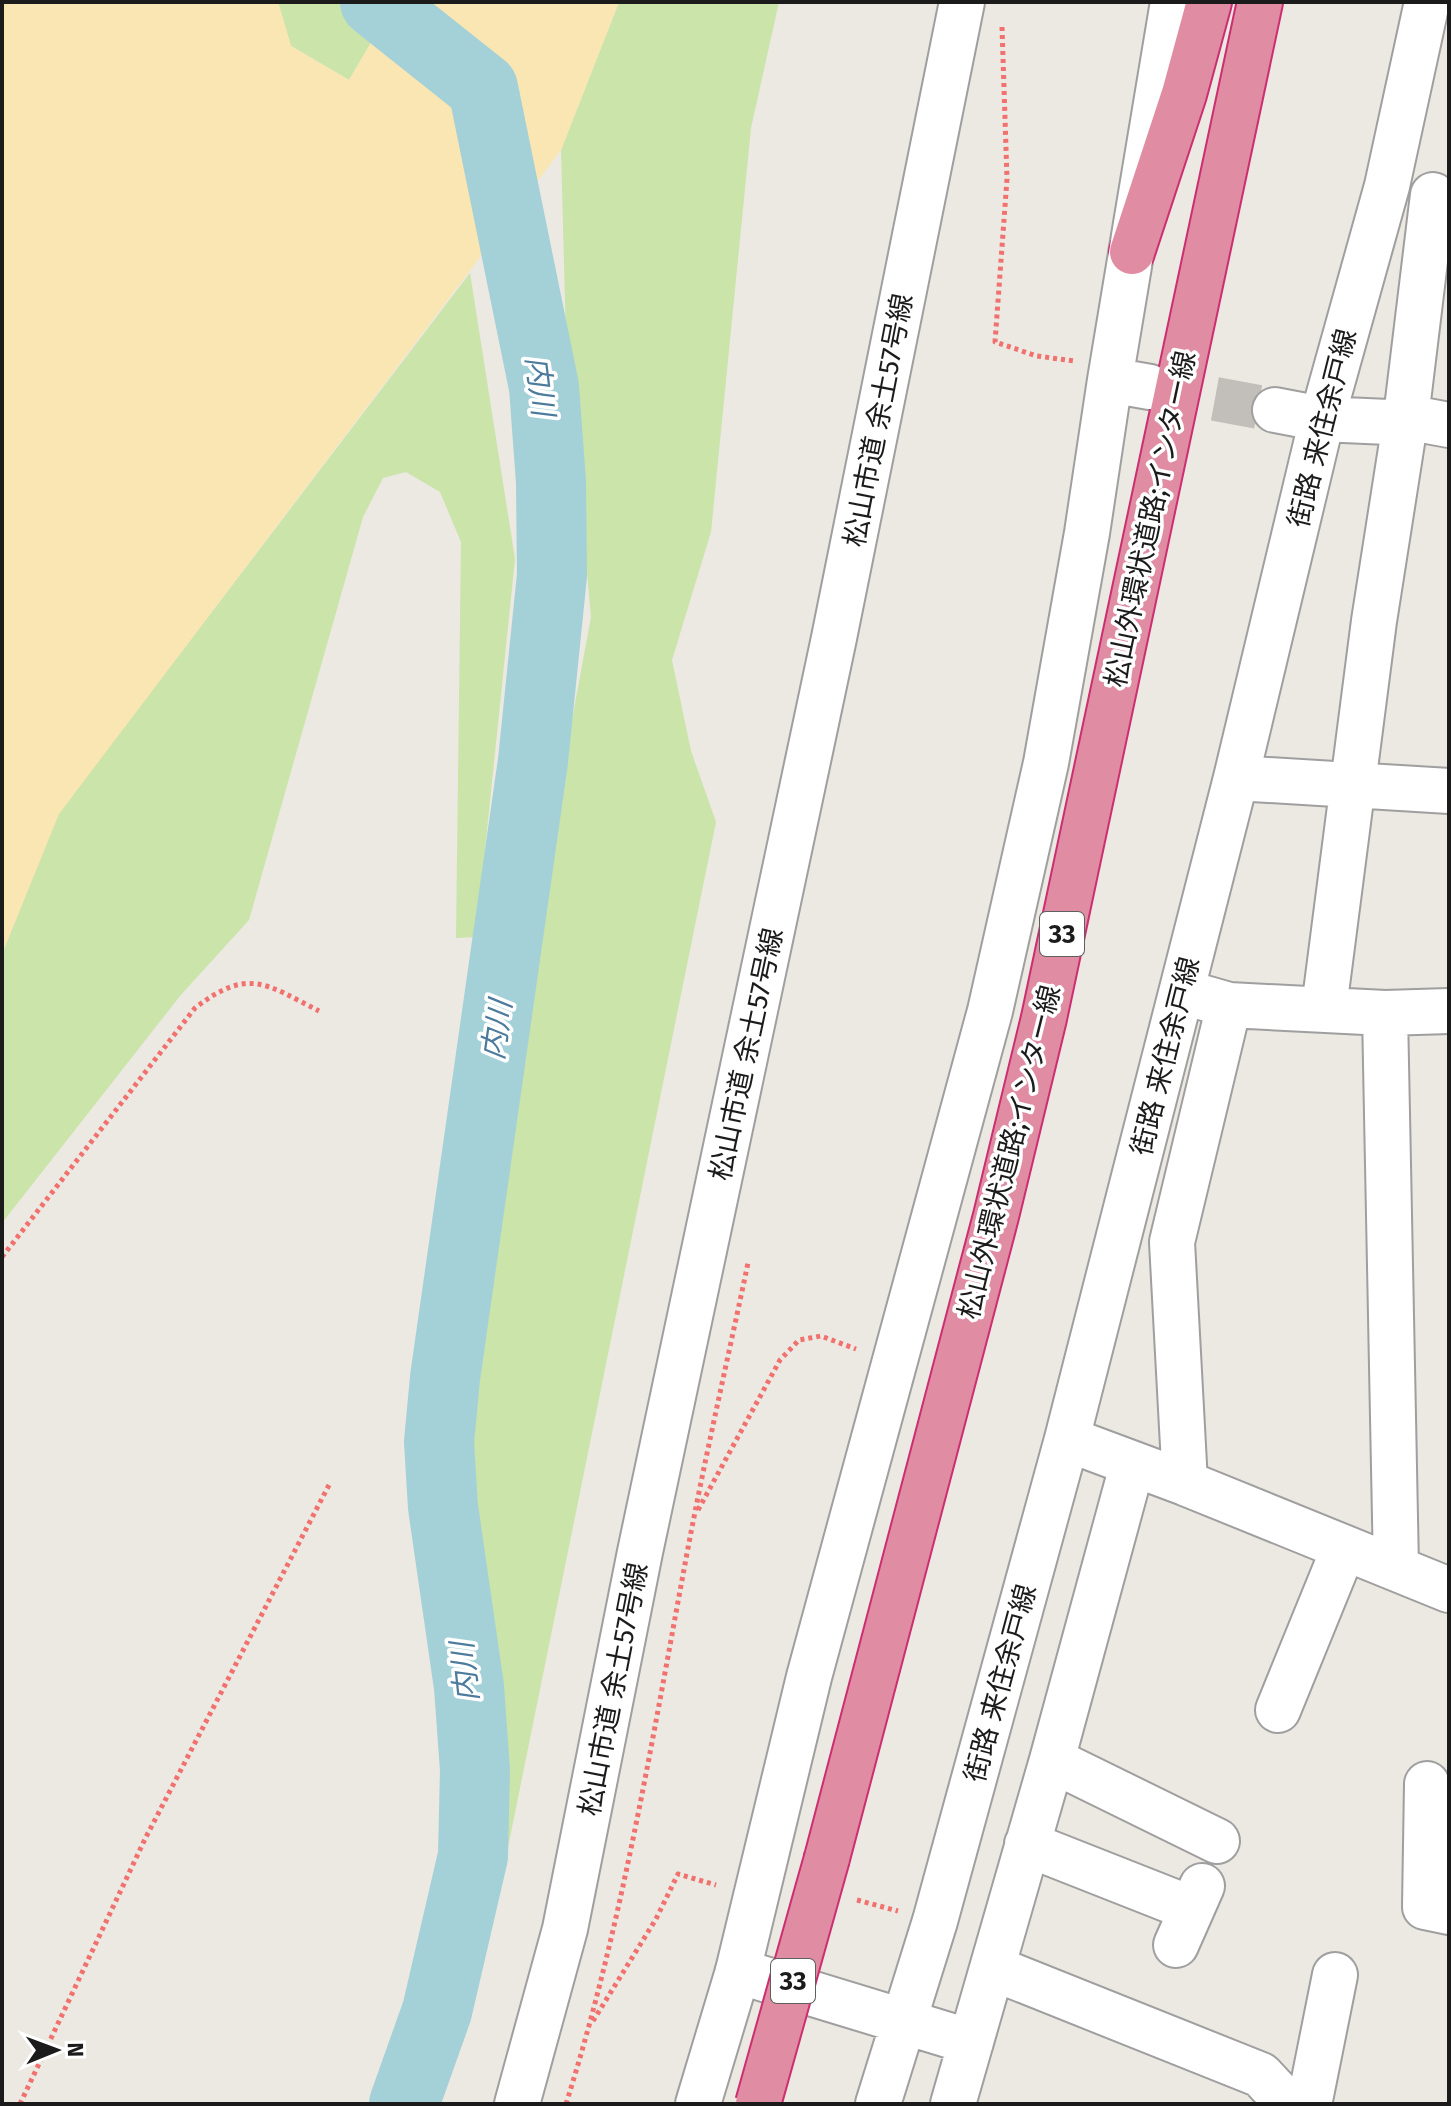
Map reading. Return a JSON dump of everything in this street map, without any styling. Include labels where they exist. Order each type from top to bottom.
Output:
[{"type":"highway","points":[[1132,252],[1184,94],[1209,2]]},
{"type":"highway","name":"松山外環状道路;インター線","points":[[758,2104],[827,1858],[996,1216],[1044,1018],[1260,2]]},
{"type":"street","points":[[698,2104],[738,1971],[809,1677],[990,1011],[1046,763],[1114,376],[1173,2]]},
{"type":"street","name":"街路 来住余戸線","points":[[878,2104],[935,1921],[1067,1439],[1236,778],[1322,419],[1387,186],[1427,2]]},
{"type":"street","name":"松山市道 余土57号線","points":[[522,2090],[565,1929],[640,1552],[831,654],[982,9]]},
{"type":"street","points":[[1324,1008],[1355,787],[1374,621],[1441,196],[1387,186]]},
{"type":"street","points":[[1275,410],[1322,419],[1388,422],[1406,417],[1449,425]]},
{"type":"street","points":[[1236,778],[1449,791]]},
{"type":"street","points":[[1181,992],[1229,1005],[1385,1013],[1449,1011]]},
{"type":"street","points":[[1185,1483],[1172,1242],[1229,1005]]},
{"type":"street","points":[[1385,1013],[1396,1568]]},
{"type":"street","points":[[1067,1439],[1132,1466],[1185,1483],[1449,1590]]},
{"type":"street","points":[[953,2104],[1132,1466]]},
{"type":"street","points":[[1278,1710],[1344,1548]]},
{"type":"street","points":[[1052,1760],[1217,1841]]},
{"type":"street","points":[[1427,1784],[1425,1907],[1449,1912]]},
{"type":"street","points":[[1027,1844],[1190,1913]]},
{"type":"street","points":[[993,1968],[1261,2075],[1288,2104]]},
{"type":"street","points":[[738,1971],[971,2042]]},
{"type":"street","points":[[1301,2104],[1310,2100],[1335,1975]]},
{"type":"path","points":[[982,9],[1007,179],[995,342],[1114,376]]},
{"type":"path","points":[[2,1257],[195,1008],[218,990],[243,982],[268,984],[319,1011]]},
{"type":"path","points":[[640,1552],[670,1547],[694,1517],[780,1360],[799,1340],[821,1336],[865,1352]]},
{"type":"path","points":[[20,2104],[146,1837],[329,1485]]},
{"type":"path","points":[[522,2090],[567,2063],[656,1919],[678,1874],[719,1886],[722,1875]]},
{"type":"green space","points":[[278,2],[395,2],[349,80],[291,46]]},
{"type":"green space","points":[[619,2],[779,2],[751,128],[711,532],[672,660],[691,751],[716,822],[506,1857],[479,1538],[455,1437],[517,1018],[591,617],[566,339],[561,150]]},
{"type":"green space","points":[[470,273],[515,559],[476,937],[456,938],[461,542],[440,492],[406,472],[383,478],[363,517],[249,920],[180,996],[2,1223],[2,954],[58,814]]},
{"type":"sand","points":[[2,2],[278,2],[291,46],[349,80],[395,2],[619,2],[561,150],[59,814],[2,954]]},
{"type":"waterway","name":"内川","points":[[375,2],[483,88],[544,387],[551,482],[552,575],[533,761],[445,1378],[439,1442],[443,1507],[469,1687],[475,1770],[473,1856],[437,2011],[404,2104]]},
{"type":"tunnel","points":[[1150,387],[1275,410]]}]
